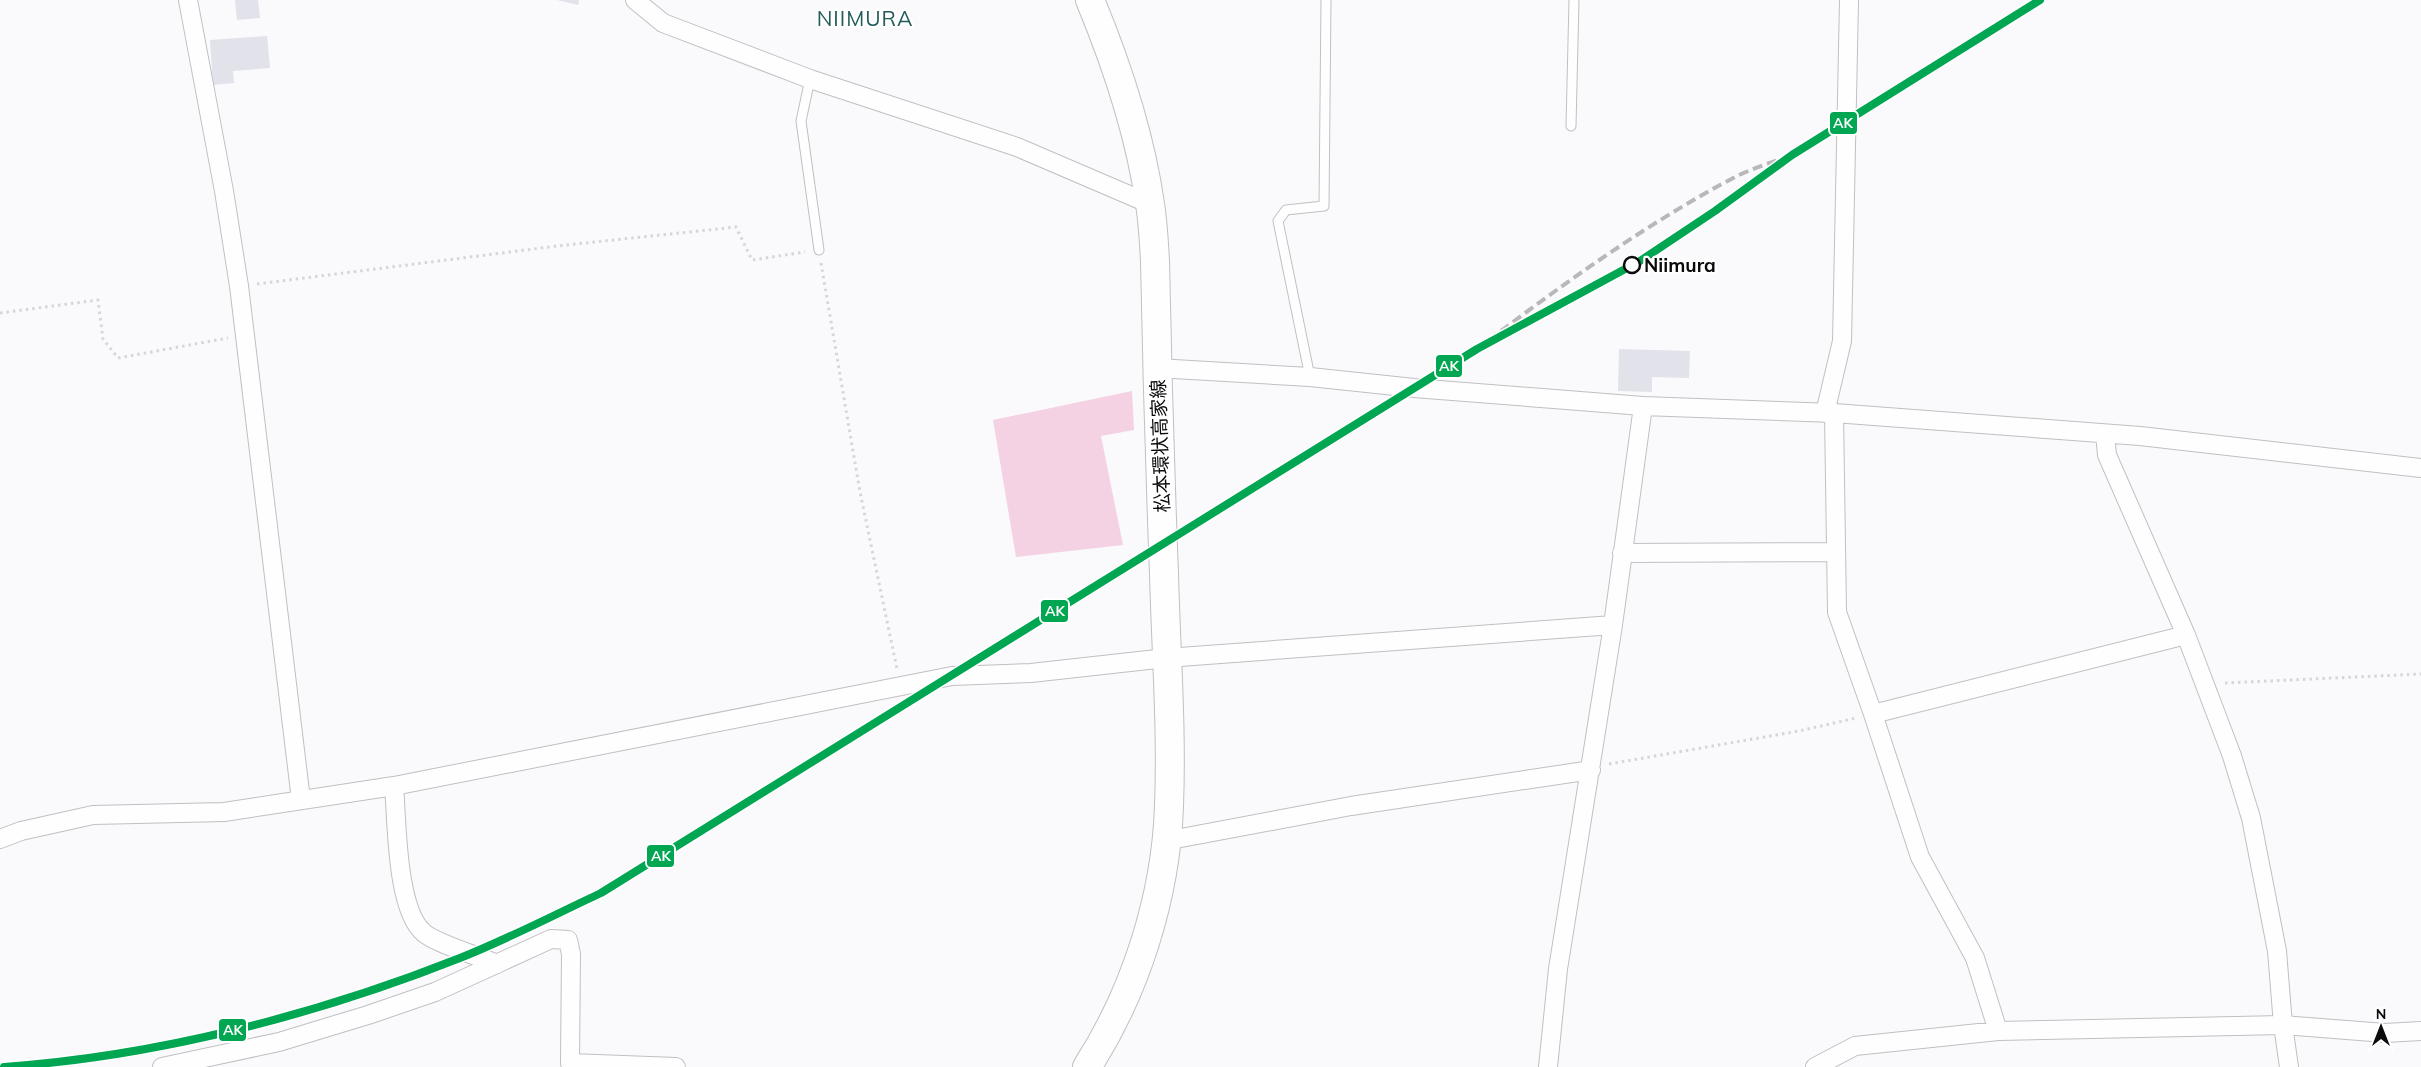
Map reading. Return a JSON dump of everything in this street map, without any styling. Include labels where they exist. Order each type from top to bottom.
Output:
[{"type":"main road","name":"松本環状高家線","points":[[1087,1067],[1114,1019],[1128,989],[1156,899],[1169,807],[1155,261],[1150,204],[1140,153],[1113,57],[1090,0]]},
{"type":"street","points":[[188,0],[224,191],[239,286],[243,336],[301,800]]},
{"type":"street","points":[[635,0],[663,24],[810,79],[1017,147],[1150,204]]},
{"type":"street","points":[[1848,0],[1842,341],[1829,413],[1837,612],[1874,714],[1920,857],[1975,958],[1998,1031]]},
{"type":"street","points":[[1157,368],[1310,377],[1414,388],[1643,406],[1829,413],[2105,434],[2421,468]]},
{"type":"street","points":[[1548,1067],[1558,969],[1613,625],[1643,406]]},
{"type":"street","points":[[2105,434],[2107,455],[2186,635],[2232,756],[2252,818],[2277,950],[2283,1025],[2289,1067]]},
{"type":"street","points":[[1622,553],[1834,552]]},
{"type":"street","points":[[0,839],[21,831],[94,815],[224,812],[394,786],[952,676],[1031,672],[1166,658],[1613,625]]},
{"type":"street","points":[[1874,714],[2186,635]]},
{"type":"street","points":[[1165,841],[1351,806],[1591,768]]},
{"type":"street","points":[[394,786],[402,887],[414,919],[423,932],[497,964]]},
{"type":"street","points":[[162,1067],[279,1042],[368,1015],[435,992],[551,938],[568,940],[571,954],[570,1063],[676,1067]]},
{"type":"street","points":[[2283,1025],[2303,1067]]},
{"type":"street","points":[[1815,1067],[1855,1046],[1998,1031],[2283,1025],[2385,1033],[2421,1031]]},
{"type":"lane","points":[[1310,377],[1278,221],[1286,210],[1324,206],[1326,0]]},
{"type":"lane","points":[[1571,126],[1574,0]]},
{"type":"lane","points":[[810,79],[801,121],[819,250]]},
{"type":"path","points":[[239,286],[557,246],[736,227],[752,260],[819,250],[860,492],[901,685]]},
{"type":"path","points":[[0,313],[98,300],[103,339],[118,358],[243,336]]},
{"type":"path","points":[[2204,684],[2421,674]]},
{"type":"path","points":[[1591,768],[1799,731],[1874,714]]},
{"type":"shaded area","points":[[1132,391],[1134,430],[1101,436],[1123,545],[1016,557],[993,420]]},
{"type":"building","points":[[235,0],[258,0],[260,18],[237,20]]},
{"type":"building","points":[[557,0],[579,0],[578,5]]},
{"type":"building","points":[[267,36],[270,68],[233,71],[234,83],[213,85],[210,40]]},
{"type":"building","points":[[1619,349],[1690,351],[1689,378],[1652,377],[1652,392],[1618,391]]},
{"type":"railway","points":[[1477,349],[1571,280],[1668,215],[1735,177],[1792,155]]},
{"type":"transit line","name":"AK","points":[[4,1067],[62,1061],[178,1043],[293,1015],[405,979],[478,951],[601,893],[1477,349],[1640,261],[1715,211],[1792,155],[2040,0]]},
{"type":"place","name":"Niimura","points":[[1632,265]]},
{"type":"district","name":"NIIMURA","points":[[865,18]]}]
